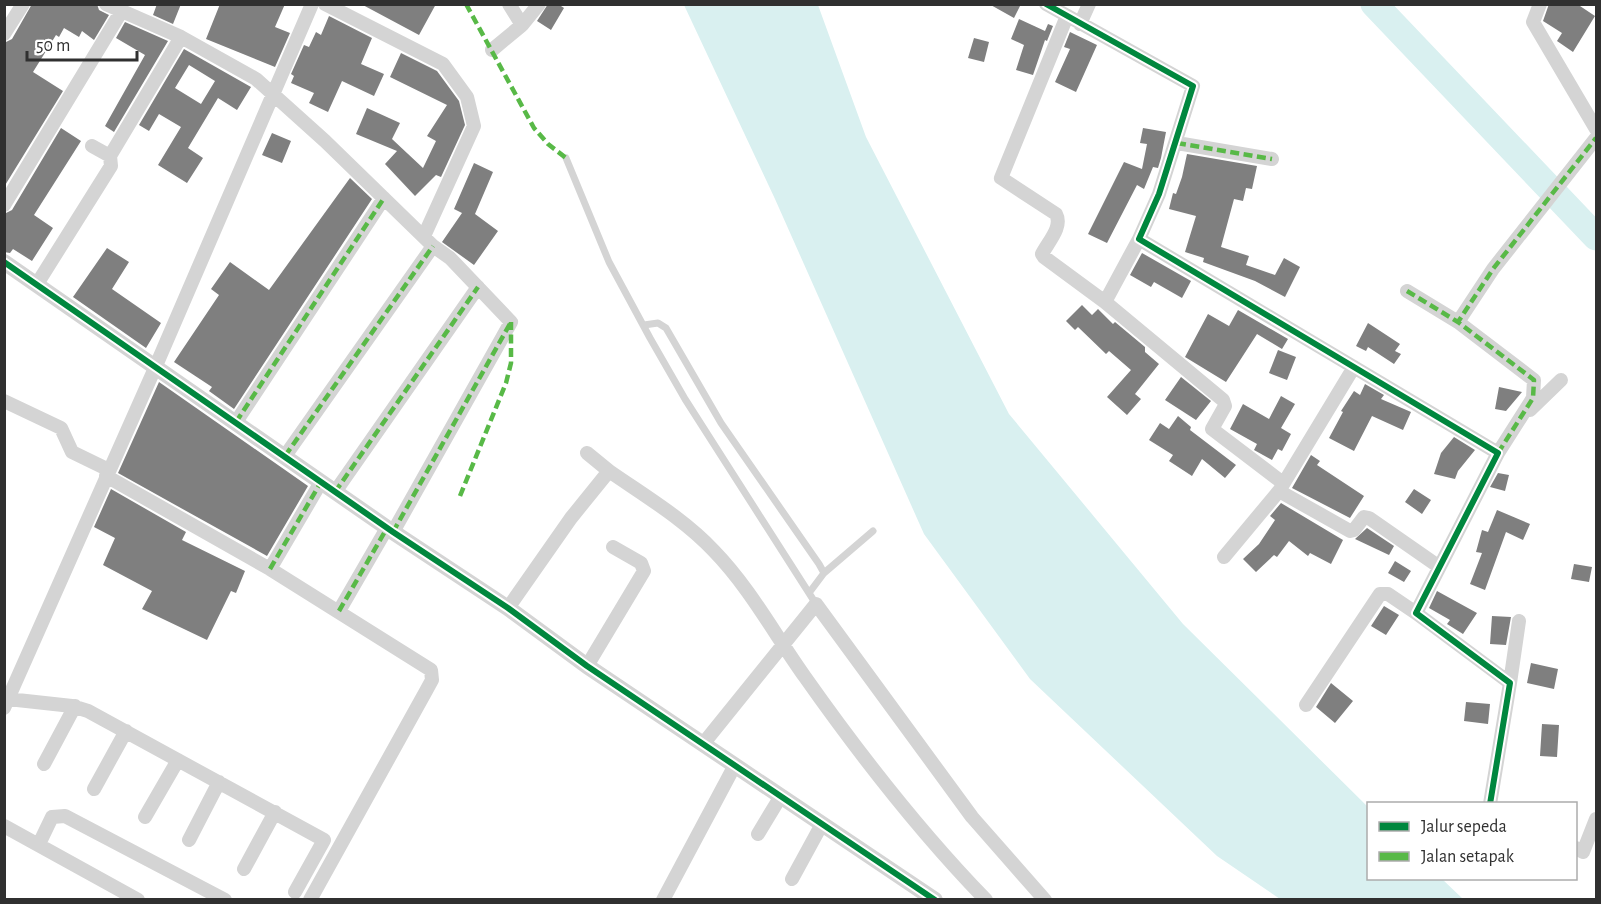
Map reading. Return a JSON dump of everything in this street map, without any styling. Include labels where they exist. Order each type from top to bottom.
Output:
[{"type":"street","points":[[4,34],[23,4]]},
{"type":"street","points":[[106,4],[181,38],[247,74],[273,94],[428,241],[450,258],[511,322],[390,530],[339,611]]},
{"type":"street","points":[[295,891],[324,840],[126,731],[75,706],[7,703],[312,4]]},
{"type":"street","points":[[285,456],[428,241],[474,126],[467,97],[443,64],[325,4]]},
{"type":"street","points":[[509,4],[522,25]]},
{"type":"street","points":[[492,50],[522,25],[538,4]]},
{"type":"street","points":[[1046,4],[1193,86],[1160,194],[1105,302]]},
{"type":"street","points":[[1080,24],[1089,4]]},
{"type":"street","points":[[1540,4],[1533,22],[1596,129]]},
{"type":"street","points":[[4,205],[121,12]]},
{"type":"street","points":[[1067,16],[1001,178],[1056,214],[1058,226],[1042,254],[1105,302],[1223,399],[1225,406],[1212,429],[1281,487],[1350,531],[1354,530],[1364,517],[1369,518],[1438,566]]},
{"type":"street","points":[[37,284],[111,166],[110,156],[181,38]]},
{"type":"street","points":[[1458,322],[1493,269],[1596,138]]},
{"type":"street","points":[[1177,142],[1272,159]]},
{"type":"street","points":[[92,146],[110,156]]},
{"type":"street","points":[[236,422],[384,198]]},
{"type":"street","points":[[1139,239],[1498,453]]},
{"type":"street","points":[[4,262],[390,530],[508,608],[587,666],[935,900]]},
{"type":"street","points":[[336,492],[478,287]]},
{"type":"street","points":[[1407,291],[1458,322],[1534,380],[1533,398],[1498,453],[1438,566],[1416,613]]},
{"type":"street","points":[[1224,557],[1281,487],[1354,367]]},
{"type":"street","points":[[1498,453],[1523,417],[1561,380]]},
{"type":"street","points":[[4,401],[61,428],[66,435],[66,445],[72,452],[270,569],[425,664],[431,670],[432,680],[309,900]]},
{"type":"street","points":[[587,453],[669,512],[712,548],[756,603],[782,645],[878,777],[949,862],[986,900]]},
{"type":"street","points":[[508,608],[571,518],[609,471]]},
{"type":"street","points":[[270,569],[321,482]]},
{"type":"street","points":[[587,666],[644,574],[644,566],[641,563],[613,547]]},
{"type":"street","points":[[1306,705],[1380,594],[1389,594],[1510,683]]},
{"type":"street","points":[[703,744],[782,645],[812,598],[947,785],[1046,900]]},
{"type":"street","points":[[1490,802],[1519,621]]},
{"type":"street","points":[[44,764],[75,706]]},
{"type":"street","points":[[94,789],[126,731]]},
{"type":"street","points":[[145,817],[178,760]]},
{"type":"street","points":[[663,900],[735,765]]},
{"type":"street","points":[[189,840],[219,782]]},
{"type":"street","points":[[758,834],[781,796]]},
{"type":"street","points":[[244,869],[275,812]]},
{"type":"street","points":[[39,844],[52,817],[65,816],[225,900]]},
{"type":"street","points":[[1596,819],[1579,850],[1596,857]]},
{"type":"street","points":[[792,879],[822,824]]},
{"type":"street","points":[[4,826],[138,900]]},
{"type":"lane","points":[[566,158],[609,262],[685,399],[812,598]]},
{"type":"lane","points":[[644,325],[651,322],[666,328],[721,423],[824,573]]},
{"type":"lane","points":[[812,598],[824,573],[873,531]]},
{"type":"shaded area","points":[[684,5],[818,5],[866,137],[1009,414],[1183,624],[1367,806],[1367,880],[1443,880],[1463,899],[1280,899],[1217,856],[1030,679],[924,534],[775,199]]},
{"type":"building","points":[[32,4],[97,4],[99,10],[109,15],[94,40],[82,31],[79,37],[64,28],[59,37],[56,35],[33,72],[63,91],[4,187],[4,43],[12,39]]},
{"type":"building","points":[[157,4],[181,4],[173,24],[153,15]]},
{"type":"building","points":[[220,4],[285,4],[275,27],[290,33],[275,67],[206,39]]},
{"type":"building","points":[[361,4],[436,4],[419,35]]},
{"type":"building","points":[[548,4],[558,4],[564,8],[551,30],[537,21]]},
{"type":"building","points":[[989,4],[1021,4],[1014,18]]},
{"type":"building","points":[[1549,4],[1577,4],[1595,16],[1573,52],[1557,41],[1562,33],[1543,21]]},
{"type":"building","points":[[329,16],[372,38],[361,64],[384,74],[374,96],[342,81],[328,112],[309,103],[314,93],[291,83],[294,76],[291,74],[304,45],[309,47],[316,32],[321,35]]},
{"type":"building","points":[[1019,19],[1045,31],[1048,24],[1053,26],[1047,41],[1045,40],[1033,75],[1016,70],[1024,45],[1011,39]]},
{"type":"building","points":[[125,22],[168,41],[114,132],[105,126],[145,55],[116,38]]},
{"type":"building","points":[[1070,32],[1097,45],[1076,92],[1055,82],[1070,49],[1064,47]]},
{"type":"building","points":[[974,38],[989,42],[984,62],[968,58]]},
{"type":"building","points":[[184,49],[251,87],[237,110],[218,98],[188,148],[203,158],[187,183],[158,165],[181,127],[159,114],[149,131],[139,125]],"holes":[[[189,65],[215,81],[201,104],[175,88]]]},
{"type":"building","points":[[401,53],[437,71],[459,101],[465,125],[441,177],[436,175],[415,196],[385,164],[397,151],[356,134],[367,108],[400,123],[392,139],[423,168],[436,141],[427,136],[447,105],[390,77]]},
{"type":"building","points":[[61,128],[81,141],[34,215],[53,228],[32,261],[13,249],[10,253],[4,252],[4,214],[12,210]]},
{"type":"building","points":[[1143,128],[1166,132],[1158,168],[1153,167],[1144,189],[1137,185],[1107,243],[1088,234],[1124,162],[1142,169],[1147,144],[1140,143]]},
{"type":"building","points":[[272,133],[291,141],[282,163],[262,155]]},
{"type":"building","points":[[1187,154],[1257,166],[1252,189],[1246,188],[1243,201],[1234,199],[1221,247],[1249,256],[1246,265],[1275,275],[1284,258],[1300,267],[1285,297],[1255,281],[1203,262],[1204,258],[1185,252],[1196,216],[1169,209],[1173,193],[1176,194],[1182,177]]},
{"type":"building","points":[[474,163],[493,172],[475,214],[498,231],[474,265],[442,242],[462,213],[454,209]]},
{"type":"building","points":[[350,178],[372,199],[234,409],[209,391],[212,387],[174,362],[219,295],[211,289],[230,262],[269,290]]},
{"type":"building","points":[[107,248],[129,262],[112,289],[161,323],[146,348],[73,297]]},
{"type":"building","points":[[1142,253],[1191,281],[1182,298],[1154,282],[1151,287],[1130,275]]},
{"type":"building","points":[[1082,305],[1092,315],[1098,309],[1113,324],[1115,322],[1145,347],[1145,352],[1159,364],[1135,394],[1141,399],[1127,415],[1107,397],[1131,370],[1109,351],[1106,354],[1078,327],[1075,330],[1066,321]]},
{"type":"building","points":[[1238,310],[1288,339],[1282,349],[1257,334],[1226,382],[1185,357],[1208,314],[1229,326]]},
{"type":"building","points":[[1368,323],[1400,344],[1395,351],[1401,354],[1394,364],[1368,347],[1366,351],[1356,346]]},
{"type":"building","points":[[1278,350],[1296,357],[1287,380],[1269,373]]},
{"type":"building","points":[[1181,377],[1211,401],[1196,420],[1165,400]]},
{"type":"building","points":[[159,382],[308,486],[267,556],[118,473]]},
{"type":"building","points":[[1365,384],[1384,395],[1381,399],[1411,412],[1403,430],[1372,416],[1354,451],[1329,438],[1343,412],[1341,411],[1354,391],[1360,395]]},
{"type":"building","points":[[1499,387],[1522,392],[1506,411],[1495,409]]},
{"type":"building","points":[[1281,396],[1295,404],[1281,428],[1291,434],[1282,451],[1278,449],[1272,460],[1254,450],[1257,444],[1230,429],[1243,404],[1269,419]]},
{"type":"building","points":[[1178,416],[1191,427],[1190,430],[1236,465],[1225,478],[1202,459],[1192,476],[1169,461],[1173,455],[1149,440],[1160,423],[1169,429]]},
{"type":"building","points":[[1454,437],[1475,450],[1458,471],[1455,479],[1434,474],[1441,453]]},
{"type":"building","points":[[1311,455],[1320,461],[1317,465],[1364,496],[1350,518],[1292,488]]},
{"type":"building","points":[[1498,473],[1509,475],[1505,491],[1490,487]]},
{"type":"building","points":[[111,489],[186,532],[182,540],[245,571],[236,593],[231,591],[207,640],[142,609],[152,591],[103,565],[115,538],[94,527]]},
{"type":"building","points":[[1414,489],[1431,500],[1422,514],[1405,502]]},
{"type":"building","points":[[1281,503],[1343,540],[1331,564],[1310,553],[1308,556],[1289,541],[1277,557],[1274,555],[1256,572],[1243,559],[1259,544],[1275,520],[1270,516]]},
{"type":"building","points":[[1497,510],[1530,524],[1523,540],[1506,532],[1485,590],[1470,584],[1482,553],[1476,552],[1482,530],[1488,532]]},
{"type":"building","points":[[1367,528],[1394,546],[1389,555],[1355,539]]},
{"type":"building","points":[[1395,561],[1411,571],[1404,582],[1388,573]]},
{"type":"building","points":[[1574,564],[1592,567],[1589,582],[1571,579]]},
{"type":"building","points":[[1437,591],[1477,613],[1463,634],[1447,624],[1450,620],[1429,608]]},
{"type":"building","points":[[1384,606],[1399,615],[1386,635],[1371,626]]},
{"type":"building","points":[[1492,616],[1511,617],[1506,645],[1490,644]]},
{"type":"building","points":[[1531,663],[1558,669],[1554,689],[1527,683]]},
{"type":"building","points":[[1331,683],[1353,701],[1335,723],[1316,707]]},
{"type":"building","points":[[1466,702],[1490,704],[1488,724],[1464,721]]},
{"type":"building","points":[[1542,724],[1559,725],[1557,757],[1540,756]]},
{"type":"waterway","points":[[1374,4],[1596,237]]},
{"type":"marked path","points":[[466,4],[534,128],[548,144],[566,158]]},
{"type":"marked path","points":[[1498,453],[1533,398],[1534,380],[1458,322],[1493,269],[1596,138]]},
{"type":"marked path","points":[[1177,143],[1272,159]]},
{"type":"marked path","points":[[236,422],[384,198]]},
{"type":"marked path","points":[[285,456],[433,246]]},
{"type":"marked path","points":[[335,492],[478,287]]},
{"type":"marked path","points":[[1407,291],[1458,322]]},
{"type":"marked path","points":[[460,496],[506,383],[511,363],[511,322]]},
{"type":"marked path","points":[[393,532],[511,322]]},
{"type":"marked path","points":[[270,569],[321,482]]},
{"type":"marked path","points":[[339,611],[387,528]]},
{"type":"cycle path","points":[[1046,4],[1193,86],[1159,194],[1139,239],[1498,453],[1416,613],[1510,683],[1490,802]]},
{"type":"cycle path","points":[[4,262],[393,532],[508,608],[587,666],[935,900]]}]
